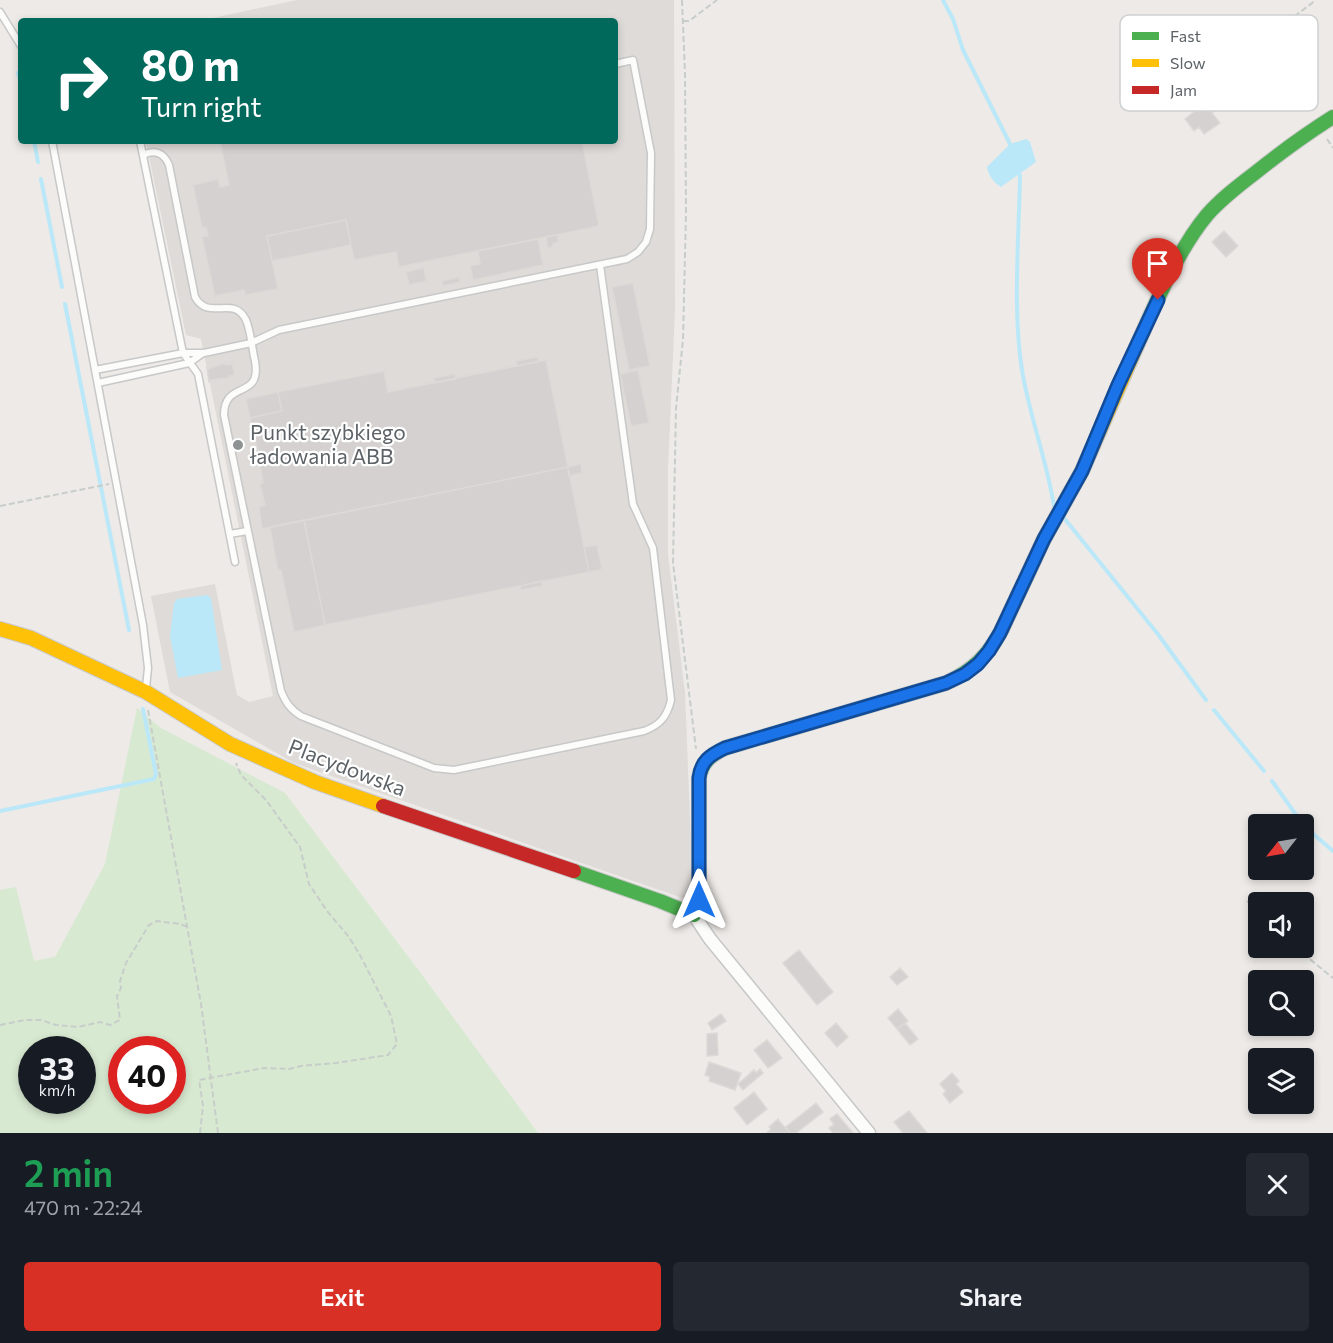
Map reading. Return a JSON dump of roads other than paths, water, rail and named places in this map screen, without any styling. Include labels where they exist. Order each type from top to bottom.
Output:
[{"type":"street","points":[[869,1133],[710,939],[694,915],[699,900],[700,769],[705,761],[725,748],[946,683],[965,674],[978,664],[1000,633],[1044,539],[1082,471],[1118,385],[1186,245],[1206,216],[1227,195],[1305,135],[1333,117]]},
{"type":"street","name":"Placydowska","points":[[0,629],[31,638],[146,692],[230,744],[315,782],[660,901],[694,915]]},
{"type":"lane","points":[[0,12],[18,41]]},
{"type":"lane","points":[[95,370],[183,353],[204,353],[251,343],[279,330],[627,259],[638,252],[650,229],[651,153],[633,60],[618,63]]},
{"type":"lane","points":[[53,144],[143,625],[147,668],[146,692]]},
{"type":"lane","points":[[141,144],[183,353],[198,374],[235,562]]},
{"type":"lane","points":[[143,155],[154,151],[166,158],[169,165],[195,297],[200,305],[206,308],[236,309],[247,322],[257,373],[254,382],[230,395],[224,405],[224,415],[281,691],[285,701],[291,710],[301,716],[434,768],[444,770],[644,731],[654,727],[668,712],[671,700],[653,548],[633,504],[600,265]]},
{"type":"lane","points":[[98,382],[189,363],[204,353]]},
{"type":"lane","points":[[230,534],[247,531]]},
{"type":"water","points":[[1026,139],[1030,142],[1036,162],[1001,187],[992,179],[987,167],[1010,144]]},
{"type":"water","points":[[207,595],[211,598],[222,670],[178,678],[170,636],[174,603],[177,599]]},
{"type":"waterway","points":[[943,0],[953,19],[963,50],[1010,144]]},
{"type":"waterway","points":[[35,144],[38,162]]},
{"type":"waterway","points":[[1020,175],[1017,276],[1020,352],[1026,392],[1054,506]]},
{"type":"waterway","points":[[41,179],[62,287]]},
{"type":"waterway","points":[[65,304],[129,630]]},
{"type":"waterway","points":[[1064,518],[1157,633],[1206,700]]},
{"type":"waterway","points":[[0,811],[154,779],[156,774],[143,709]]},
{"type":"waterway","points":[[1214,710],[1264,771]]},
{"type":"waterway","points":[[1272,781],[1304,826],[1333,851]]},
{"type":"place","name":"Punkt szybkiego ładowania ABB","points":[[238,445]]}]
